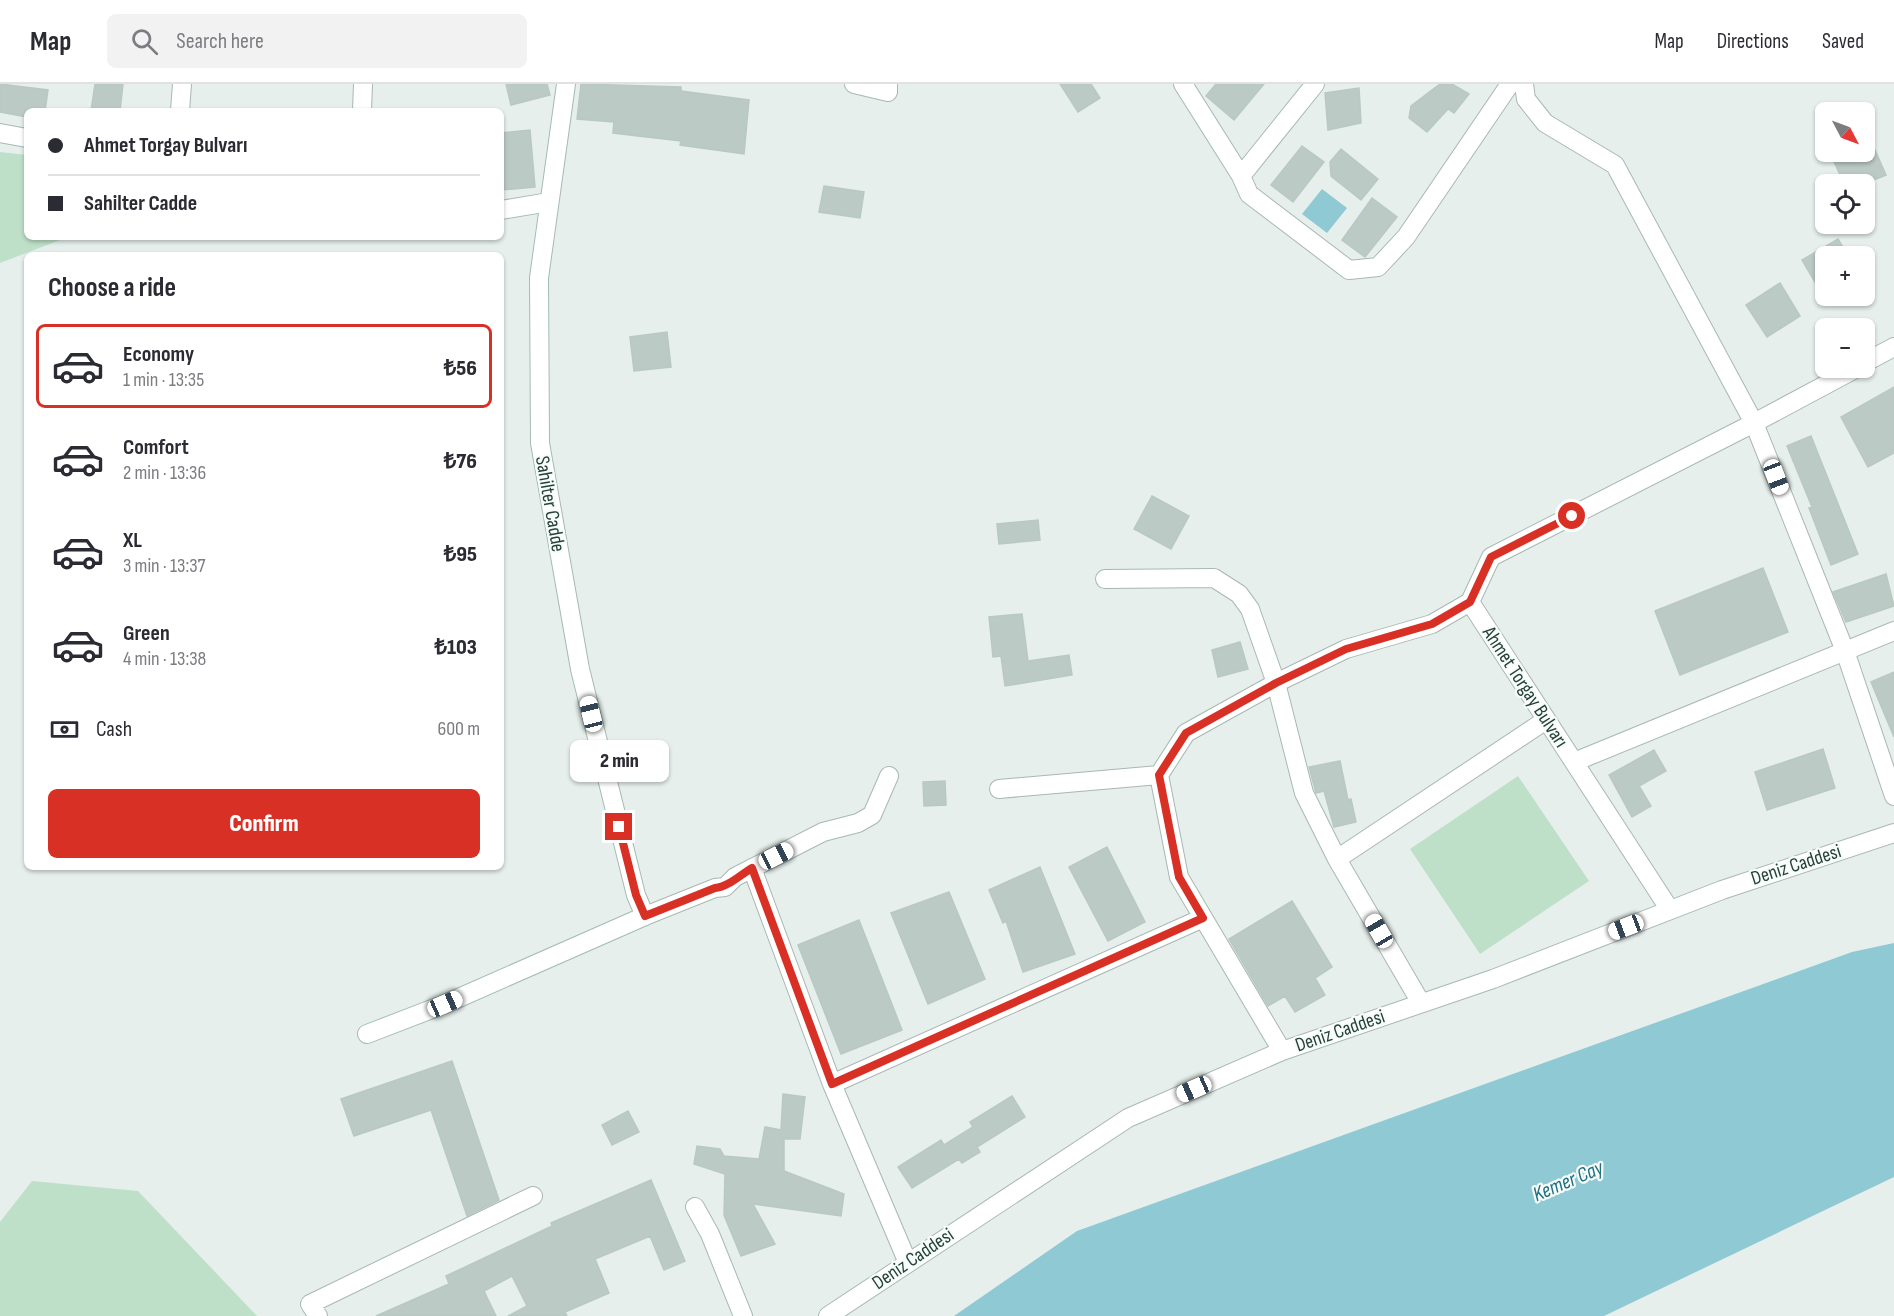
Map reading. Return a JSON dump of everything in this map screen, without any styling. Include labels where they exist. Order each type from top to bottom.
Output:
[{"type":"street","points":[[180,108],[182,84]]},
{"type":"street","points":[[362,108],[363,84]]},
{"type":"street","name":"Sahilter Cadde","points":[[566,84],[539,278],[540,443],[580,669],[636,895],[645,916]]},
{"type":"street","points":[[854,84],[888,92],[888,84]]},
{"type":"street","points":[[1183,84],[1250,194],[1349,270],[1378,267],[1406,237],[1510,84]]},
{"type":"street","points":[[1241,176],[1315,84]]},
{"type":"street","points":[[1524,84],[1526,99],[1545,123],[1615,165],[1754,423],[1845,651],[1894,796]]},
{"type":"street","points":[[0,133],[24,137]]},
{"type":"street","points":[[504,210],[549,202]]},
{"type":"street","points":[[1875,357],[1894,347]]},
{"type":"street","points":[[1282,1051],[1179,877],[1159,775],[1186,733],[1276,683],[1346,649],[1432,624],[1470,602],[1491,557],[1838,378]]},
{"type":"street","points":[[1105,579],[1214,578],[1239,594],[1250,609],[1276,683],[1304,793],[1337,859],[1421,1004]]},
{"type":"street","name":"Ahmet Torgay Bulvarı","points":[[1470,602],[1670,910]]},
{"type":"street","points":[[1574,762],[1894,631]]},
{"type":"street","points":[[1337,859],[1546,720]]},
{"type":"street","points":[[999,789],[1159,775]]},
{"type":"street","points":[[367,1034],[445,1004],[645,916],[715,888],[725,887],[752,868],[823,832],[858,823],[872,815],[889,776]]},
{"type":"street","name":"Deniz Caddesi","points":[[828,1316],[1128,1118],[1282,1051],[1493,979],[1722,890],[1894,833]]},
{"type":"street","points":[[752,868],[832,1084],[908,1263]]},
{"type":"street","points":[[832,1084],[1203,918]]},
{"type":"street","points":[[318,1316],[310,1304],[533,1196]]},
{"type":"street","points":[[695,1207],[710,1234],[743,1316]]},
{"type":"green space","points":[[0,152],[24,155],[24,240],[60,240],[0,263]]},
{"type":"green space","points":[[1518,776],[1589,881],[1480,954],[1410,849]]},
{"type":"green space","points":[[32,1181],[138,1191],[257,1316],[0,1316],[0,1222]]},
{"type":"water","points":[[1322,189],[1347,208],[1327,233],[1302,214]]},
{"type":"water","name":"Kemer Cay","points":[[1894,943],[1894,1177],[1604,1316],[954,1316],[1077,1231],[1852,952]]},
{"type":"building","points":[[0,84],[48,90],[45,108],[24,108],[24,116],[0,112]]},
{"type":"building","points":[[95,84],[123,84],[120,108],[91,108]]},
{"type":"building","points":[[506,84],[547,84],[550,95],[511,105]]},
{"type":"building","points":[[581,84],[681,87],[681,91],[749,100],[744,154],[680,145],[681,141],[613,133],[614,122],[577,119]]},
{"type":"building","points":[[1060,84],[1091,84],[1100,98],[1078,112]]},
{"type":"building","points":[[1216,84],[1264,84],[1234,120],[1206,96]]},
{"type":"building","points":[[1440,84],[1452,84],[1469,94],[1454,113],[1448,109],[1427,132],[1409,118],[1411,106]]},
{"type":"building","points":[[1359,88],[1361,123],[1328,130],[1325,93]]},
{"type":"building","points":[[530,130],[535,187],[504,190],[504,133]]},
{"type":"building","points":[[1302,146],[1324,162],[1293,202],[1271,185]]},
{"type":"building","points":[[1341,149],[1378,179],[1361,200],[1331,176],[1330,162]]},
{"type":"building","points":[[1875,150],[1886,175],[1875,180],[1875,174],[1840,174],[1834,162],[1875,162]]},
{"type":"building","points":[[824,186],[864,192],[860,218],[819,212]]},
{"type":"building","points":[[1372,198],[1397,217],[1365,257],[1342,240]]},
{"type":"building","points":[[1838,239],[1842,246],[1826,246]]},
{"type":"building","points":[[1815,252],[1815,282],[1802,260]]},
{"type":"building","points":[[1780,283],[1800,316],[1767,337],[1746,305]]},
{"type":"building","points":[[667,332],[671,367],[634,371],[630,337]]},
{"type":"building","points":[[1894,387],[1894,453],[1868,467],[1841,417]]},
{"type":"building","points":[[1811,436],[1858,554],[1831,565],[1809,508],[1812,507],[1787,446]]},
{"type":"building","points":[[1152,496],[1189,516],[1171,549],[1134,529]]},
{"type":"building","points":[[1038,520],[1040,540],[999,544],[997,524]]},
{"type":"building","points":[[1763,568],[1788,632],[1680,675],[1655,611]]},
{"type":"building","points":[[1886,574],[1894,606],[1846,622],[1833,592]]},
{"type":"building","points":[[1022,614],[1028,661],[1069,655],[1072,675],[1005,686],[1001,656],[993,657],[989,617]]},
{"type":"building","points":[[1240,642],[1248,669],[1218,677],[1212,650]]},
{"type":"building","points":[[1894,672],[1894,737],[1871,682]]},
{"type":"building","points":[[1823,749],[1835,788],[1767,810],[1755,772]]},
{"type":"building","points":[[1654,750],[1666,771],[1639,786],[1651,806],[1632,817],[1609,775]]},
{"type":"building","points":[[1340,761],[1348,800],[1351,799],[1356,822],[1334,827],[1324,791],[1316,793],[1309,767]]},
{"type":"building","points":[[945,781],[946,805],[924,806],[923,782]]},
{"type":"building","points":[[1107,847],[1145,922],[1108,941],[1069,867]]},
{"type":"building","points":[[1040,867],[1075,954],[1023,972],[1006,921],[1003,923],[989,890]]},
{"type":"building","points":[[949,892],[985,979],[928,1004],[891,913]]},
{"type":"building","points":[[1292,901],[1332,967],[1315,978],[1325,995],[1295,1012],[1285,996],[1268,1006],[1229,939]]},
{"type":"building","points":[[859,920],[902,1030],[841,1054],[798,945]]},
{"type":"building","points":[[452,1061],[499,1200],[467,1216],[431,1110],[354,1136],[341,1099]]},
{"type":"building","points":[[783,1094],[805,1097],[800,1139],[784,1139],[784,1171],[844,1194],[841,1216],[753,1204],[775,1244],[741,1256],[724,1215],[725,1174],[694,1164],[697,1146],[720,1149],[724,1156],[759,1159],[765,1127],[781,1130]]},
{"type":"building","points":[[1012,1096],[1025,1117],[977,1147],[980,1152],[962,1163],[959,1159],[912,1188],[898,1167],[941,1140],[944,1145],[973,1127],[970,1122]]},
{"type":"building","points":[[628,1111],[639,1132],[612,1145],[602,1125]]},
{"type":"building","points":[[651,1180],[685,1261],[664,1270],[650,1236],[595,1259],[609,1293],[565,1312],[567,1316],[508,1316],[527,1306],[512,1276],[484,1291],[496,1316],[376,1316],[449,1284],[446,1276],[552,1226],[551,1223]]},
{"type":"route","points":[[619,827],[636,895],[645,916],[715,888],[725,887],[752,868],[832,1084],[1203,918],[1179,877],[1159,775],[1186,733],[1276,683],[1346,649],[1432,624],[1470,602],[1491,557],[1572,516]]}]
